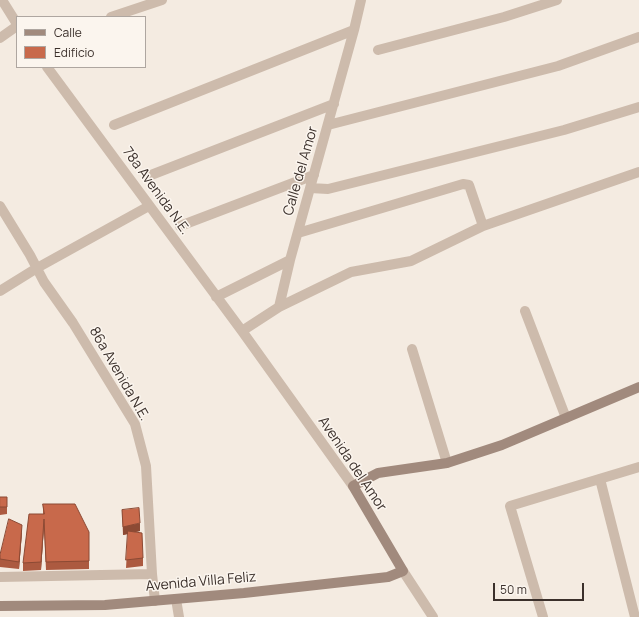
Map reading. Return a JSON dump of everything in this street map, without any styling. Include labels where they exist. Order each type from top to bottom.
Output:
[{"type":"street","points":[[2,0],[16,23]]},
{"type":"street","points":[[114,16],[162,0]]},
{"type":"street","name":"Calle del Amor","points":[[279,307],[290,260],[334,104],[361,0]]},
{"type":"street","points":[[378,50],[504,17],[557,0]]},
{"type":"street","points":[[0,38],[16,26]]},
{"type":"street","points":[[114,125],[354,30]]},
{"type":"street","points":[[328,125],[558,66],[639,37]]},
{"type":"street","name":"78a Avenida N.E.","points":[[47,68],[242,332]]},
{"type":"street","points":[[151,175],[334,104]]},
{"type":"street","points":[[310,188],[328,189],[344,186],[564,130],[639,107]]},
{"type":"street","points":[[242,332],[279,307],[352,272],[411,261],[484,226],[639,172]]},
{"type":"street","points":[[180,226],[314,175]]},
{"type":"street","points":[[298,233],[463,184],[469,186],[484,226]]},
{"type":"street","name":"86a Avenida N.E.","points":[[0,206],[30,255],[44,282],[73,323],[135,424],[146,466],[155,601]]},
{"type":"street","points":[[0,291],[37,268],[149,206]]},
{"type":"street","points":[[216,297],[290,260]]},
{"type":"street","points":[[525,311],[566,418]]},
{"type":"street","name":"Avenida del Amor","points":[[242,332],[353,486],[403,571],[433,617]]},
{"type":"street","points":[[412,349],[447,463]]},
{"type":"street","points":[[353,486],[378,473],[447,463],[502,444],[639,387]]},
{"type":"street","points":[[543,617],[510,506],[639,467]]},
{"type":"street","points":[[600,479],[635,617]]},
{"type":"street","name":"Avenida Villa Feliz","points":[[0,606],[105,605],[155,601],[388,577],[403,571]]},
{"type":"street","points":[[0,577],[152,574]]},
{"type":"street","points":[[176,599],[179,617]]},
{"type":"building","points":[[0,497],[7,497],[7,507],[0,507]]},
{"type":"building","points":[[43,504],[75,504],[89,532],[89,561],[46,562],[44,519],[41,562],[23,563],[29,514],[44,514]]},
{"type":"building","points":[[139,508],[140,523],[123,527],[122,510]]},
{"type":"building","points":[[9,519],[22,525],[19,562],[0,559]]},
{"type":"building","points":[[128,531],[142,533],[143,558],[126,560]]}]
